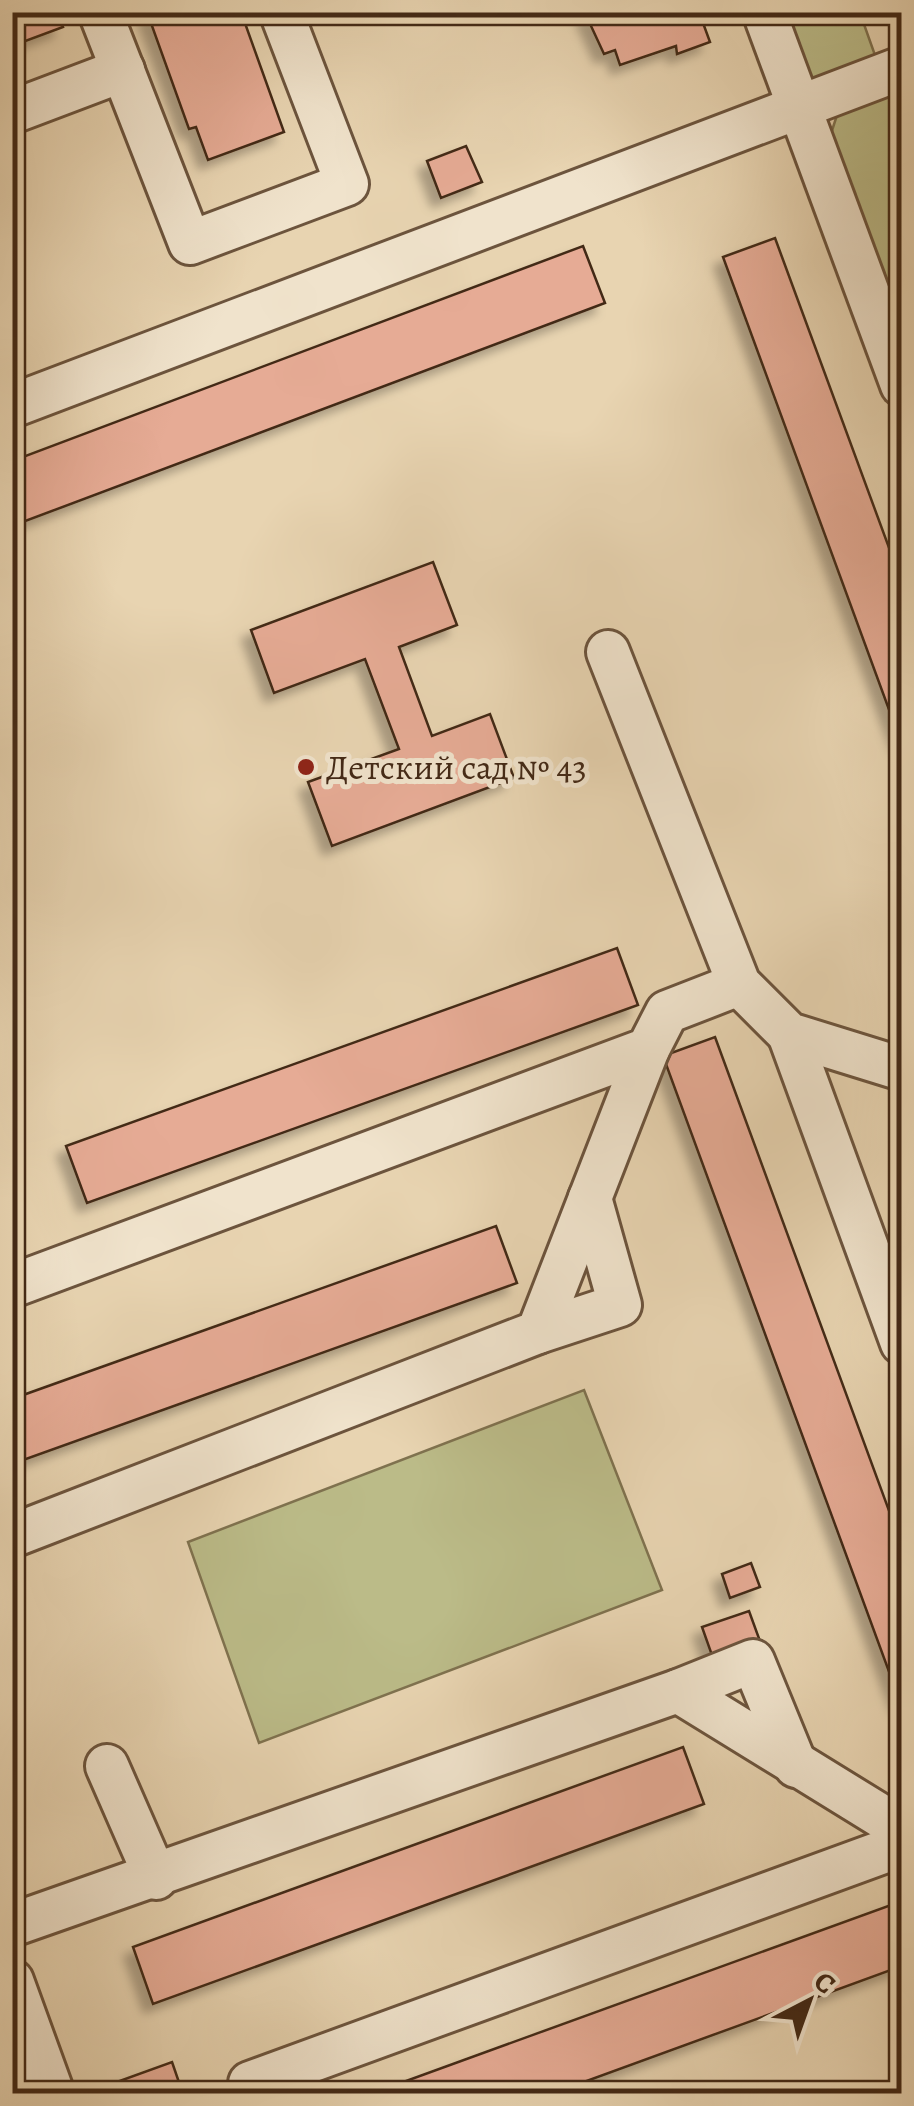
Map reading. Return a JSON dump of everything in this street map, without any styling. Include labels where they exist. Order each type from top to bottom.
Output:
[{"type":"lane","points":[[100,12],[190,243],[347,184],[281,12]]},
{"type":"lane","points":[[764,12],[902,385]]},
{"type":"lane","points":[[12,406],[902,68]]},
{"type":"lane","points":[[12,112],[123,70]]},
{"type":"lane","points":[[608,652],[739,984],[788,1034],[902,1343]]},
{"type":"lane","points":[[538,1332],[648,1049],[667,1012],[739,984]]},
{"type":"lane","points":[[788,1034],[902,1069]]},
{"type":"lane","points":[[12,1286],[648,1049]]},
{"type":"lane","points":[[12,1536],[538,1332],[620,1305],[590,1198]]},
{"type":"lane","points":[[12,1926],[156,1878],[753,1661],[796,1766]]},
{"type":"lane","points":[[678,1691],[902,1830]]},
{"type":"lane","points":[[107,1766],[156,1878]]},
{"type":"lane","points":[[254,2094],[250,2084],[902,1845]]},
{"type":"lane","points":[[12,1981],[53,2094]]},
{"type":"green space","points":[[781,13],[860,13],[876,58],[806,83]]},
{"type":"green space","points":[[889,87],[901,122],[901,349],[827,146],[838,112]]},
{"type":"green space","points":[[584,1390],[662,1590],[259,1743],[188,1542]]},
{"type":"building","points":[[12,12],[57,12],[63,27],[12,46]]},
{"type":"building","points":[[147,12],[241,12],[284,132],[208,160],[196,127],[189,129]]},
{"type":"building","points":[[699,12],[710,42],[677,54],[676,46],[620,65],[615,50],[604,54],[585,13]]},
{"type":"building","points":[[466,146],[482,182],[441,198],[427,161]]},
{"type":"building","points":[[775,238],[902,583],[902,745],[723,257]]},
{"type":"building","points":[[583,246],[605,303],[12,526],[12,461]]},
{"type":"building","name":"Детский сад № 43","points":[[433,562],[457,625],[399,647],[432,736],[490,714],[514,778],[332,846],[308,782],[399,749],[365,659],[274,693],[251,630]]},
{"type":"building","points":[[617,948],[638,1005],[87,1203],[66,1146]]},
{"type":"building","points":[[715,1037],[902,1546],[902,1707],[663,1056]]},
{"type":"building","points":[[496,1226],[517,1283],[12,1464],[12,1399]]},
{"type":"building","points":[[751,1563],[760,1587],[730,1598],[722,1574]]},
{"type":"building","points":[[749,1611],[761,1644],[714,1661],[702,1627]]},
{"type":"building","points":[[683,1747],[704,1804],[153,2004],[133,1947]]},
{"type":"building","points":[[902,1901],[902,1966],[551,2094],[411,2094],[406,2081]]},
{"type":"building","points":[[172,2062],[183,2094],[118,2094],[114,2083]]},
{"type":"place","name":"Детский сад № 43","points":[[306,767]]}]
